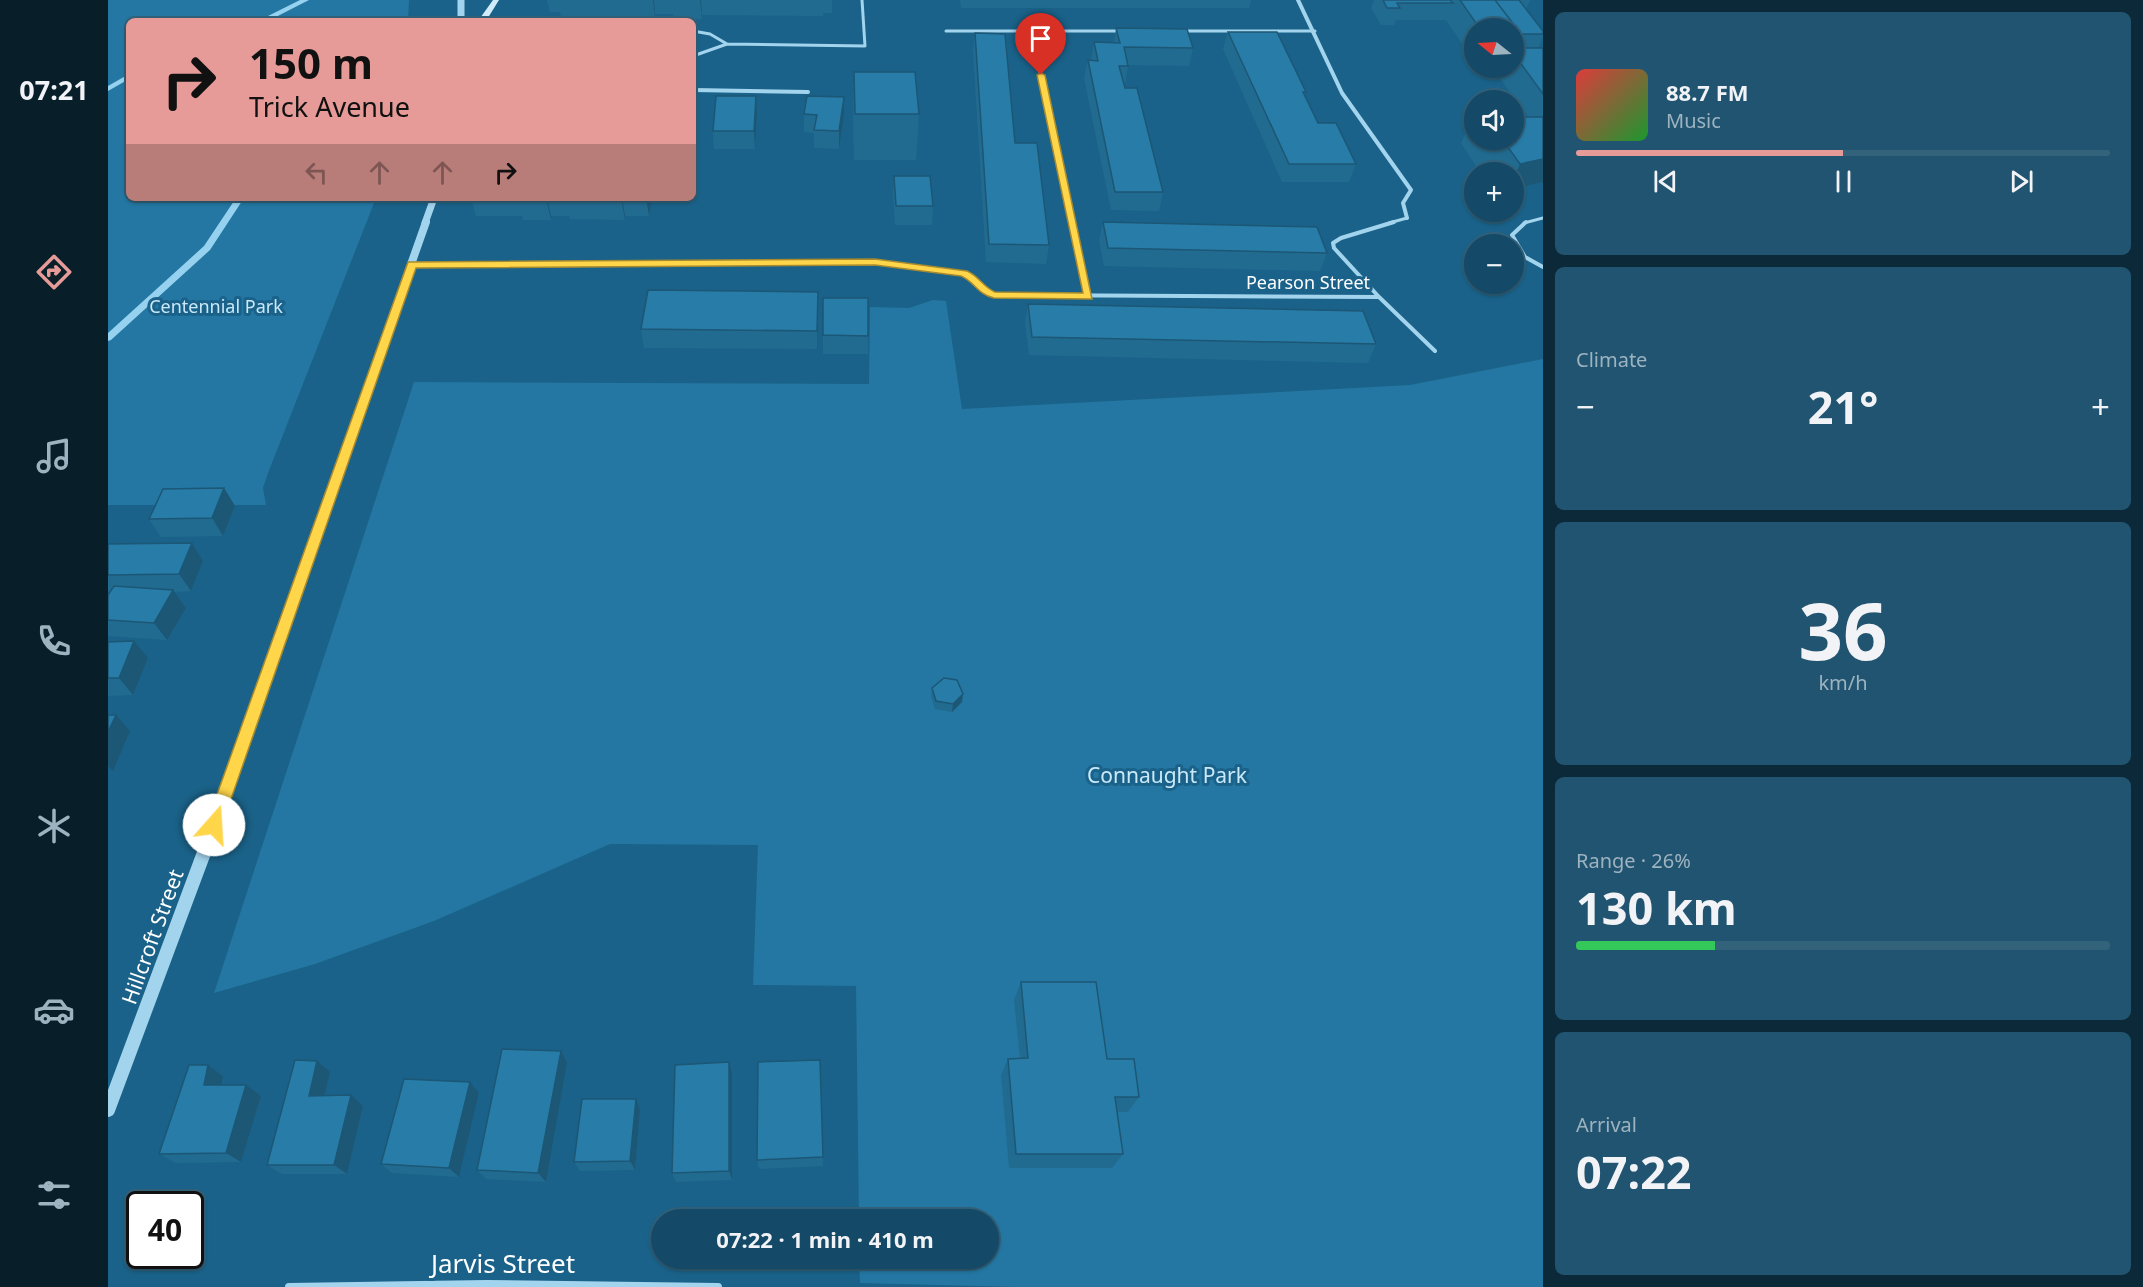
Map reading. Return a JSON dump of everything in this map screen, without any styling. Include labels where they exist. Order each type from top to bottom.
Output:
[{"type":"main road","points":[[484,18],[496,0]]},
{"type":"street","points":[[461,0],[461,18]]},
{"type":"street","name":"Pearson Street","points":[[1298,0],[1315,31],[1342,93],[1411,190],[1403,203],[1407,218]]},
{"type":"street","points":[[696,90],[808,92]]},
{"type":"street","name":"Hillcroft Street","points":[[108,1110],[166,960],[433,201]]},
{"type":"street","points":[[411,264],[890,263]]},
{"type":"street","name":"Jarvis Street","points":[[289,1287],[718,1287]]},
{"type":"lane","points":[[696,55],[727,44],[865,46],[862,0]]},
{"type":"lane","points":[[946,31],[1123,31]]},
{"type":"lane","points":[[1031,31],[1089,296]]},
{"type":"lane","points":[[1181,31],[1315,31]]},
{"type":"lane","points":[[696,32],[710,34],[727,44]]},
{"type":"lane","name":"Pearson Street","points":[[1379,297],[1334,248],[1333,243],[1407,218]]},
{"type":"lane","points":[[1543,218],[1527,222],[1512,235],[1526,257],[1543,267]]},
{"type":"lane","name":"Pearson Street","points":[[890,263],[973,277],[984,291],[994,295],[1379,297]]},
{"type":"lane","points":[[1379,297],[1435,351]]},
{"type":"green space","name":"Centennial Park","points":[[108,0],[409,0],[408,18],[126,18],[126,201],[375,201],[268,473],[263,488],[266,505],[108,505]]},
{"type":"green space","name":"Connaught Park","points":[[933,300],[946,301],[962,409],[1410,385],[1543,359],[1543,1287],[1017,1287],[860,1283],[859,1269],[999,1269],[999,1209],[859,1209],[856,986],[753,985],[758,845],[610,844],[434,921],[315,964],[214,993],[414,382],[869,384],[870,307],[909,308]]},
{"type":"building","points":[[1383,0],[1450,0],[1453,3],[1397,3],[1400,8],[1387,8]]},
{"type":"building","points":[[1460,0],[1495,0],[1509,18],[1472,18]]},
{"type":"building","points":[[1495,0],[1519,0],[1543,34],[1524,34],[1524,18],[1509,18]]},
{"type":"building","points":[[1116,28],[1187,29],[1193,48],[1124,47],[1128,66],[1119,66],[1125,88],[1137,88],[1163,192],[1115,192],[1088,60],[1098,61],[1094,42],[1120,43]]},
{"type":"building","points":[[1228,32],[1277,32],[1318,123],[1336,123],[1356,164],[1289,164]]},
{"type":"building","points":[[975,33],[1005,34],[1015,143],[1037,143],[1049,245],[989,244]]},
{"type":"building","points":[[1524,48],[1543,48],[1543,94],[1524,68]]},
{"type":"building","points":[[854,72],[915,72],[919,114],[855,114]]},
{"type":"building","points":[[716,96],[756,96],[754,131],[713,131]]},
{"type":"building","points":[[807,96],[844,97],[839,131],[814,130],[817,115],[804,114]]},
{"type":"building","points":[[1524,117],[1543,117],[1543,159],[1519,162],[1510,150],[1524,150]]},
{"type":"building","points":[[894,176],[930,176],[933,206],[896,206]]},
{"type":"building","points":[[1103,222],[1317,227],[1327,253],[1108,248]]},
{"type":"building","points":[[648,290],[818,292],[817,331],[641,329]]},
{"type":"building","points":[[823,298],[868,298],[868,336],[823,335]]},
{"type":"building","points":[[1028,304],[1363,311],[1376,344],[1032,337]]},
{"type":"building","points":[[224,488],[212,518],[149,519],[163,489]]},
{"type":"building","points":[[192,543],[179,574],[108,575],[108,544]]},
{"type":"building","points":[[114,586],[173,590],[154,623],[108,620],[108,595]]},
{"type":"building","points":[[134,641],[119,678],[108,678],[108,642]]},
{"type":"building","points":[[944,678],[957,680],[963,694],[953,704],[936,701],[932,688]]},
{"type":"building","points":[[108,715],[116,715],[108,732]]},
{"type":"building","points":[[1021,982],[1096,982],[1107,1059],[1134,1059],[1139,1097],[1115,1097],[1123,1154],[1016,1154],[1008,1059],[1028,1058]]},
{"type":"building","points":[[502,1049],[561,1051],[538,1173],[477,1170]]},
{"type":"building","points":[[295,1060],[317,1061],[309,1096],[351,1095],[334,1165],[267,1165]]},
{"type":"building","points":[[820,1060],[823,1157],[757,1160],[758,1062]]},
{"type":"building","points":[[729,1062],[729,1171],[672,1173],[675,1065]]},
{"type":"building","points":[[189,1065],[208,1065],[204,1085],[246,1085],[226,1153],[159,1154]]},
{"type":"building","points":[[404,1079],[470,1082],[449,1168],[381,1164]]},
{"type":"building","points":[[582,1099],[636,1099],[630,1161],[574,1162]]},
{"type":"waterway","points":[[268,18],[306,0]]},
{"type":"waterway","points":[[108,89],[126,78]]},
{"type":"waterway","points":[[108,338],[207,248],[238,201]]},
{"type":"route","points":[[214,825],[411,264],[875,262],[963,274],[973,277],[984,291],[994,295],[1089,296],[1041,75]]}]
